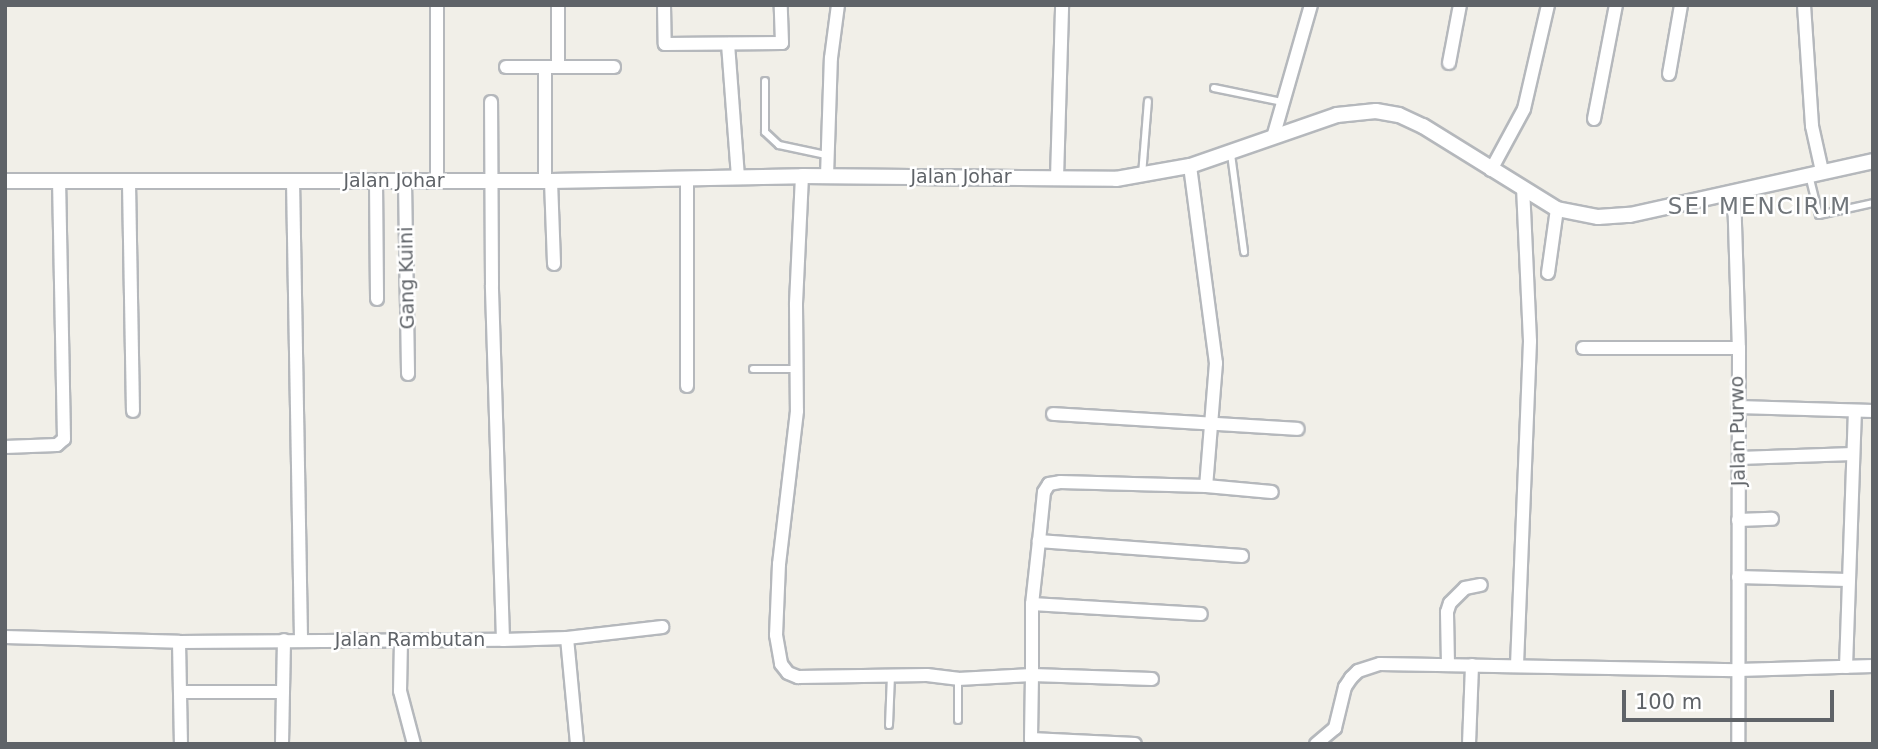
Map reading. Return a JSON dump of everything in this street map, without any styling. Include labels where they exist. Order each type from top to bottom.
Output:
[{"type":"street","points":[[437,5],[437,181]]},
{"type":"street","points":[[554,264],[548,181],[552,67],[558,5]]},
{"type":"street","points":[[664,5],[665,44],[782,43],[781,5]]},
{"type":"street","points":[[827,176],[831,58],[838,5]]},
{"type":"street","points":[[1057,178],[1062,5]]},
{"type":"street","points":[[1273,134],[1311,5]]},
{"type":"street","points":[[1449,63],[1460,5]]},
{"type":"street","points":[[1491,170],[1524,109],[1548,5]]},
{"type":"street","points":[[1594,119],[1616,5]]},
{"type":"street","points":[[1669,74],[1681,5]]},
{"type":"street","points":[[1804,5],[1815,173]]},
{"type":"street","points":[[728,44],[738,177]]},
{"type":"street","points":[[506,67],[614,67]]},
{"type":"street","name":"Jalan Rambutan","points":[[5,637],[179,642],[503,640],[492,285],[491,102]]},
{"type":"street","name":"Jalan Johar","points":[[5,181],[129,183],[293,180],[548,181],[802,176],[1142,177],[1190,166],[1273,134],[1337,115],[1361,111],[1388,112],[1423,126],[1557,209],[1584,216],[1613,217],[1873,161]]},
{"type":"street","points":[[1190,166],[1216,363],[1213,426],[1206,486]]},
{"type":"street","points":[[802,176],[796,305],[797,411],[779,576],[776,635],[781,664],[788,673],[798,677],[1032,676],[1152,680]]},
{"type":"street","points":[[687,178],[687,386]]},
{"type":"street","points":[[293,180],[301,640]]},
{"type":"street","points":[[5,447],[57,445],[64,439],[59,181]]},
{"type":"street","points":[[376,181],[377,299]]},
{"type":"street","name":"Gang Kuini","points":[[405,181],[408,374]]},
{"type":"street","points":[[129,183],[133,411]]},
{"type":"street","points":[[1517,665],[1530,341],[1523,188]]},
{"type":"street","name":"Jalan Purwo","points":[[1734,192],[1739,348],[1738,744]]},
{"type":"street","points":[[1548,273],[1557,209]]},
{"type":"street","points":[[1583,348],[1739,348]]},
{"type":"street","points":[[1738,407],[1873,411]]},
{"type":"street","points":[[1846,667],[1855,411]]},
{"type":"street","points":[[1053,414],[1213,426],[1298,429]]},
{"type":"street","points":[[1739,458],[1853,454]]},
{"type":"street","points":[[1135,744],[1031,741],[1032,604],[1044,492],[1049,484],[1206,486],[1272,492]]},
{"type":"street","points":[[1738,520],[1772,519]]},
{"type":"street","points":[[1039,541],[1242,556]]},
{"type":"street","points":[[1738,577],[1848,580]]},
{"type":"street","points":[[1448,665],[1450,603],[1465,588],[1481,584]]},
{"type":"street","points":[[1032,604],[1201,614]]},
{"type":"street","points":[[503,640],[567,638],[662,627]]},
{"type":"street","points":[[567,638],[577,744]]},
{"type":"street","points":[[282,744],[284,640]]},
{"type":"street","points":[[401,640],[400,691],[414,744]]},
{"type":"street","points":[[179,642],[181,744]]},
{"type":"street","points":[[1316,744],[1335,728],[1345,687],[1358,671],[1380,664],[1738,670],[1873,666]]},
{"type":"street","points":[[1469,744],[1472,665]]},
{"type":"street","points":[[182,692],[283,692]]},
{"type":"lane","points":[[765,81],[765,132],[779,145],[826,155]]},
{"type":"lane","points":[[1214,88],[1282,102]]},
{"type":"lane","points":[[1142,177],[1148,101]]},
{"type":"lane","points":[[1231,152],[1244,252]]},
{"type":"lane","points":[[1815,173],[1819,215],[1873,203]]},
{"type":"lane","points":[[752,369],[797,369]]},
{"type":"lane","points":[[889,725],[891,675]]},
{"type":"lane","points":[[958,678],[958,720]]},
{"type":"district","name":"SEI MENCIRIM","points":[[1760,206]]}]
